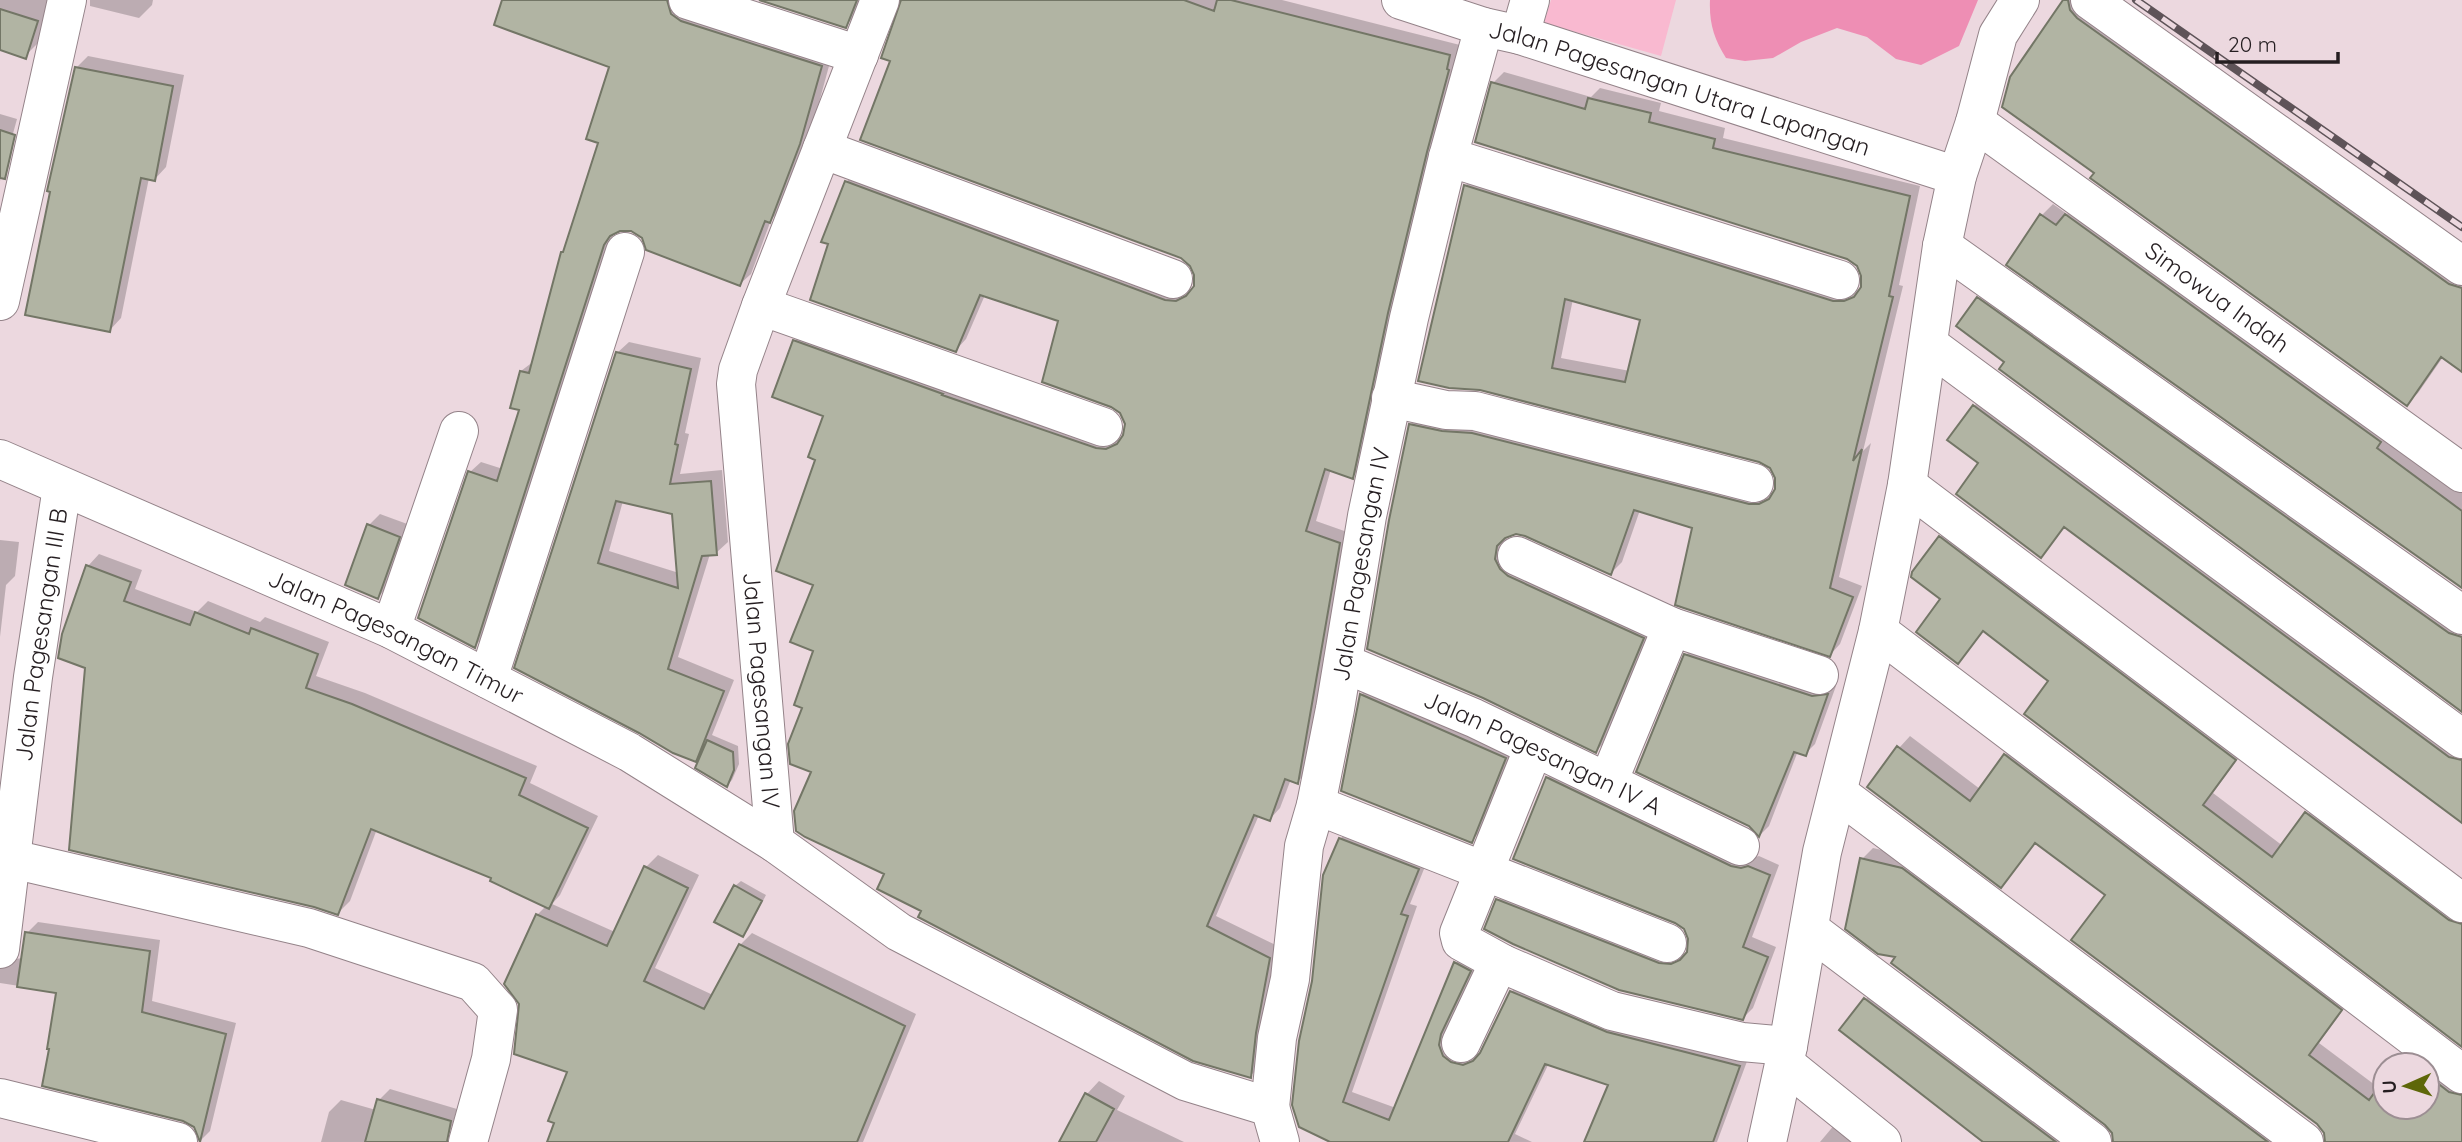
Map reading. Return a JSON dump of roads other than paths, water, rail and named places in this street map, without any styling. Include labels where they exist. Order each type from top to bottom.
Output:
[{"type":"street","points":[[0,302],[67,0]]},
{"type":"street","points":[[688,0],[859,55]]},
{"type":"street","name":"Jalan Pagesangan IV","points":[[880,0],[761,306],[738,370],[736,384],[775,844],[899,932],[1275,1125],[1277,1038],[1290,979],[1304,846],[1316,805],[1367,516],[1391,398],[1448,157],[1512,21]]},
{"type":"street","name":"Jalan Pagesangan Utara Lapangan","points":[[1401,0],[1512,21],[1957,176]]},
{"type":"street","points":[[1767,1142],[1822,852],[1878,631],[1907,485],[1942,246],[1957,176],[1975,122],[1998,35],[2020,0]]},
{"type":"street","points":[[2090,0],[2462,266]]},
{"type":"street","name":"Simowua Indah","points":[[1975,122],[2462,473]]},
{"type":"street","points":[[822,149],[1173,279]]},
{"type":"street","points":[[1448,157],[1840,280]]},
{"type":"street","points":[[1942,246],[2462,615]]},
{"type":"street","points":[[488,678],[625,251]]},
{"type":"street","points":[[761,306],[1103,427]]},
{"type":"street","points":[[1928,344],[2462,739]]},
{"type":"street","points":[[1391,398],[1452,411],[1475,411],[1754,483]]},
{"type":"street","points":[[391,628],[459,431]]},
{"type":"street","name":"Jalan Pagesangan Timur","points":[[0,459],[391,628],[629,752],[775,844]]},
{"type":"street","points":[[1907,485],[2462,903]]},
{"type":"street","name":"Jalan Pagesangan III B","points":[[0,949],[33,677],[62,486]]},
{"type":"street","points":[[1517,556],[1672,626],[1819,675]]},
{"type":"street","points":[[1608,782],[1672,626]]},
{"type":"street","points":[[1878,631],[2462,1074]]},
{"type":"street","name":"Jalan Pagesangan IV A","points":[[1343,663],[1474,718],[1740,846]]},
{"type":"street","points":[[1534,747],[1459,933],[1461,940],[1503,964],[1612,1011],[1785,1052],[1882,1142]]},
{"type":"street","points":[[1838,793],[2304,1142]]},
{"type":"street","points":[[1316,805],[1667,943]]},
{"type":"street","points":[[12,859],[309,928],[473,982],[498,1010],[491,1059],[468,1142]]},
{"type":"street","points":[[1809,929],[2092,1142]]},
{"type":"street","points":[[1461,1043],[1494,973],[1503,964]]},
{"type":"street","points":[[0,1098],[178,1142]]},
{"type":"railway","points":[[2136,0],[2462,227]]}]
